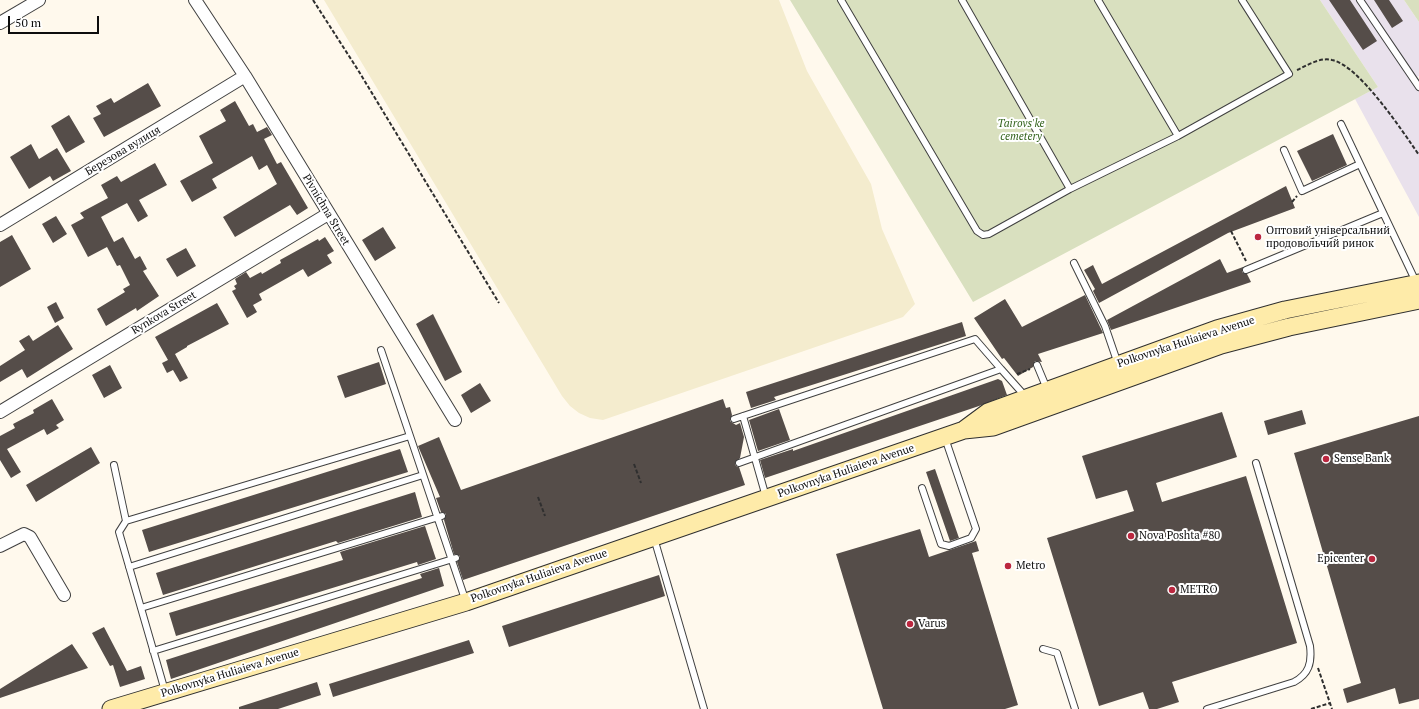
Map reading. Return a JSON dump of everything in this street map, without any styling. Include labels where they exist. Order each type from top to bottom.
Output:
[{"type":"main road","name":"Polkovnyka Huliaieva Avenue","points":[[964,430],[988,412],[1217,329],[1285,310],[1418,289]]},
{"type":"main road","name":"Polkovnyka Huliaieva Avenue","points":[[111,709],[132,706],[165,693],[466,602],[964,430],[993,427],[1220,345],[1289,327],[1418,289]]},
{"type":"street","points":[[0,23],[39,0]]},
{"type":"street","name":"Pivnichna Street","points":[[195,0],[245,76],[455,420]]},
{"type":"street","name":"Березова вулиця","points":[[0,225],[245,76]]},
{"type":"street","name":"Rynkova Street","points":[[0,412],[328,214]]},
{"type":"street","points":[[0,546],[24,534],[30,537],[64,596]]},
{"type":"lane","points":[[841,0],[977,231],[983,235],[989,234],[1070,189],[1178,136],[1289,74],[1242,0]]},
{"type":"lane","points":[[962,0],[1070,189]]},
{"type":"lane","points":[[1098,0],[1178,136]]},
{"type":"lane","points":[[1360,0],[1419,87]]},
{"type":"lane","points":[[1341,124],[1418,289]]},
{"type":"lane","points":[[1284,150],[1302,191],[1360,164]]},
{"type":"lane","points":[[1248,269],[1383,213]]},
{"type":"lane","points":[[1074,263],[1107,325],[1118,364]]},
{"type":"lane","points":[[734,419],[975,339],[1027,398]]},
{"type":"lane","points":[[381,350],[423,475],[440,517],[466,602]]},
{"type":"lane","points":[[1038,365],[1048,390]]},
{"type":"lane","points":[[740,463],[1001,369]]},
{"type":"lane","points":[[743,416],[767,498]]},
{"type":"lane","points":[[165,693],[119,532],[126,521],[410,436]]},
{"type":"lane","points":[[922,488],[941,544],[949,546],[971,538],[976,529],[944,437]]},
{"type":"lane","points":[[1207,709],[1294,682],[1303,677],[1309,669],[1312,658],[1310,646],[1256,463]]},
{"type":"lane","points":[[114,465],[126,521]]},
{"type":"lane","points":[[129,567],[423,475]]},
{"type":"lane","points":[[141,608],[440,517]]},
{"type":"lane","points":[[653,537],[704,709]]},
{"type":"lane","points":[[153,650],[453,559]]},
{"type":"lane","points":[[1043,649],[1057,653],[1075,709]]},
{"type":"path","points":[[313,0],[358,70],[499,303]]},
{"type":"path","points":[[1289,74],[1322,59],[1333,60],[1344,65],[1372,91],[1419,155]]},
{"type":"path","points":[[1231,232],[1248,269]]},
{"type":"path","points":[[1009,377],[1038,365]]},
{"type":"path","points":[[634,464],[641,483]]},
{"type":"path","points":[[538,497],[545,516]]},
{"type":"path","points":[[1318,668],[1332,709]]},
{"type":"path","points":[[1311,709],[1330,703]]},
{"type":"shaded area","points":[[324,0],[779,0],[807,71],[871,184],[882,229],[915,304],[903,317],[603,420],[590,418],[579,413],[570,406],[562,396]]},
{"type":"shaded area","points":[[1320,0],[1404,0],[1419,22],[1419,76],[1417,77],[1419,80],[1419,217],[1355,99],[1378,87]]},
{"type":"green space","name":"Tairovs'ke cemetery","points":[[790,0],[1320,0],[1378,87],[973,302]]},
{"type":"green space","points":[[1404,0],[1419,0],[1419,22]]},
{"type":"building","points":[[1329,0],[1350,0],[1377,41],[1363,50]]},
{"type":"building","points":[[1374,0],[1389,0],[1403,21],[1392,28]]},
{"type":"building","points":[[148,83],[161,106],[104,137],[93,118],[101,114],[96,106],[111,98],[114,103]]},
{"type":"building","points":[[235,101],[249,126],[253,124],[257,132],[267,127],[272,135],[264,139],[277,164],[281,162],[308,208],[297,215],[290,205],[235,237],[223,217],[277,184],[267,165],[259,170],[252,156],[212,179],[217,188],[192,202],[180,181],[213,163],[199,136],[226,121],[220,110]]},
{"type":"building","points":[[69,115],[85,142],[66,153],[51,126]]},
{"type":"building","points":[[1333,134],[1347,165],[1312,181],[1297,151]]},
{"type":"building","points":[[31,144],[39,159],[57,148],[71,171],[53,181],[50,176],[29,189],[10,157]]},
{"type":"building","points":[[155,163],[167,185],[139,200],[148,216],[138,222],[127,203],[101,217],[114,242],[123,237],[135,259],[140,256],[147,269],[143,271],[159,296],[137,311],[136,308],[106,326],[97,309],[125,292],[123,289],[130,285],[120,265],[117,266],[107,247],[88,257],[71,225],[84,218],[80,213],[108,198],[101,185],[117,176],[121,182]]},
{"type":"building","points":[[1286,186],[1295,208],[1228,233],[1099,303],[1093,291],[1095,289],[1084,270],[1093,265],[1102,284]]},
{"type":"building","points":[[56,216],[67,234],[53,243],[42,224]]},
{"type":"building","points":[[383,227],[396,248],[375,261],[362,240]]},
{"type":"building","points":[[12,235],[31,269],[0,287],[0,242]]},
{"type":"building","points":[[325,237],[334,251],[327,255],[332,263],[308,277],[303,269],[259,294],[262,300],[253,305],[257,312],[247,318],[232,291],[236,289],[234,286],[237,284],[235,279],[246,272],[250,278],[261,272],[262,274],[281,263],[280,260],[318,239],[319,241]]},
{"type":"building","points":[[186,248],[196,266],[177,277],[166,259]]},
{"type":"building","points":[[1220,259],[1227,273],[1243,267],[1242,272],[1247,274],[1251,282],[1111,330],[1107,320]]},
{"type":"building","points":[[1085,295],[1103,333],[1038,354],[1042,362],[1035,361],[1033,367],[1018,376],[1004,358],[1002,359],[974,318],[1005,299],[1022,327]]},
{"type":"building","points":[[56,302],[64,318],[55,323],[47,307]]},
{"type":"building","points":[[217,303],[229,324],[175,354],[188,378],[180,382],[173,370],[167,373],[162,363],[168,360],[155,337]]},
{"type":"building","points":[[433,314],[462,372],[445,381],[416,324]]},
{"type":"building","points":[[962,322],[966,336],[774,397],[776,400],[751,408],[746,392]]},
{"type":"building","points":[[58,325],[73,349],[27,378],[22,369],[0,382],[0,366],[25,350],[19,341],[29,335],[33,341]]},
{"type":"building","points":[[379,362],[386,384],[345,398],[337,376]]},
{"type":"building","points":[[110,365],[122,388],[104,398],[92,375]]},
{"type":"building","points":[[998,379],[1002,381],[1007,395],[979,406],[765,478],[760,460],[793,449],[793,451]]},
{"type":"building","points":[[480,383],[491,401],[471,413],[461,395]]},
{"type":"building","points":[[52,399],[64,420],[56,425],[59,428],[47,435],[44,429],[7,449],[21,472],[11,478],[0,460],[0,436],[15,428],[13,424],[34,413],[33,410]]},
{"type":"building","points":[[723,399],[726,408],[730,407],[732,415],[730,421],[736,425],[740,423],[744,437],[740,458],[735,463],[736,466],[739,467],[745,485],[463,580],[457,562],[460,556],[454,554],[444,520],[446,514],[441,512],[436,498],[440,497],[418,446],[439,437],[461,490]]},
{"type":"building","points":[[779,409],[790,440],[758,451],[749,420]]},
{"type":"building","points":[[1302,410],[1306,424],[1268,435],[1264,421]]},
{"type":"building","name":"METRO","points":[[1222,412],[1237,457],[1156,483],[1162,502],[1246,476],[1297,643],[1172,682],[1179,702],[1157,709],[1149,709],[1143,692],[1099,706],[1047,538],[1134,511],[1127,490],[1096,499],[1082,456]]},
{"type":"building","name":"Epicenter","points":[[1419,416],[1419,699],[1399,704],[1395,688],[1347,703],[1343,689],[1361,683],[1294,453]]},
{"type":"building","points":[[91,447],[100,463],[36,502],[26,485]]},
{"type":"building","points":[[400,449],[408,472],[149,552],[142,530]]},
{"type":"building","points":[[935,469],[959,538],[950,541],[926,472]]},
{"type":"building","points":[[415,492],[422,517],[338,543],[336,541],[163,595],[156,573]]},
{"type":"building","points":[[425,526],[436,559],[418,565],[417,562],[176,636],[169,613],[343,560],[340,552]]},
{"type":"building","points":[[920,529],[929,557],[976,541],[979,551],[972,553],[1018,705],[1005,709],[883,709],[836,554]]},
{"type":"building","points":[[439,568],[444,586],[171,679],[166,660],[422,578],[420,574]]},
{"type":"building","points":[[659,575],[665,596],[509,647],[502,626]]},
{"type":"building","points":[[104,627],[127,671],[141,666],[145,679],[120,687],[113,665],[110,666],[92,633]]},
{"type":"building","points":[[469,640],[474,653],[333,697],[329,684]]},
{"type":"building","points":[[72,644],[88,668],[0,698],[0,689]]},
{"type":"building","points":[[317,682],[321,695],[278,709],[239,709],[239,707]]},
{"type":"place","name":"Оптовий універсальний продовольчий ринок","points":[[1258,237]]},
{"type":"place","name":"Sense Bank","points":[[1326,459]]},
{"type":"place","name":"Nova Poshta #80","points":[[1131,536]]},
{"type":"place","name":"Epicenter","points":[[1372,559]]},
{"type":"place","name":"Metro","points":[[1008,566]]},
{"type":"place","name":"METRO","points":[[1172,590]]},
{"type":"place","name":"Varus","points":[[910,624]]}]
